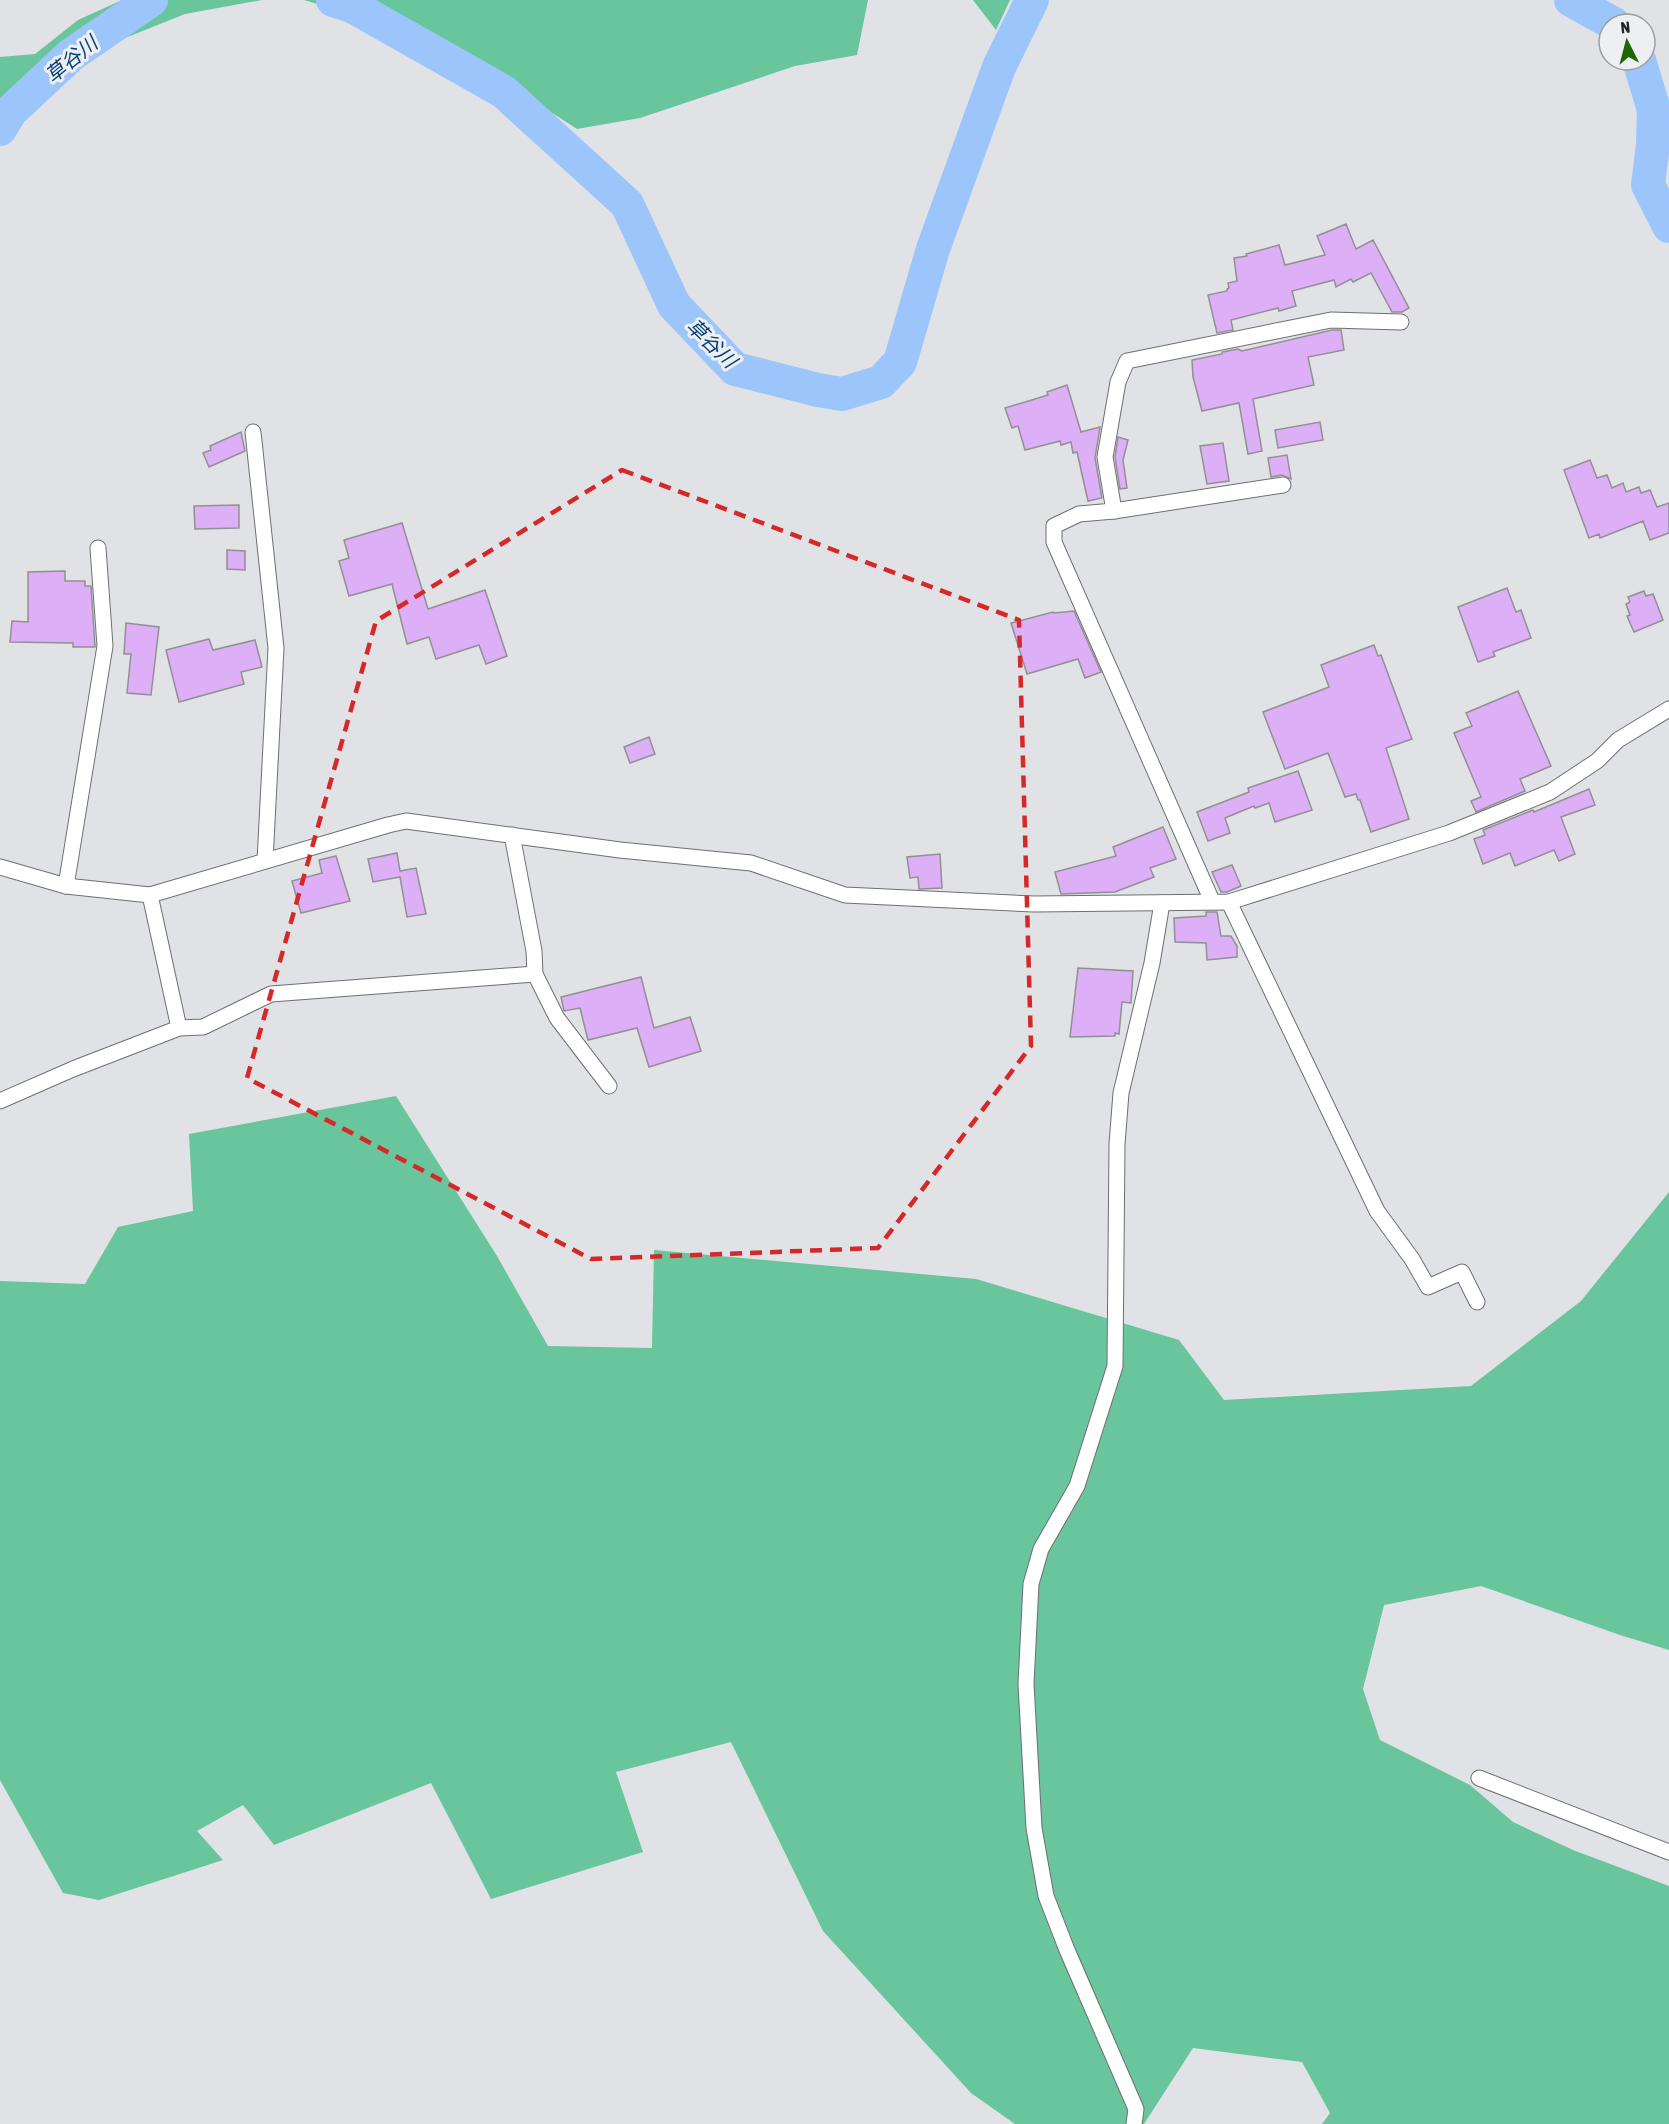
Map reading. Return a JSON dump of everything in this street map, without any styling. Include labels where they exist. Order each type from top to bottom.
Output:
[{"type":"street","points":[[1114,511],[1105,457],[1118,382],[1127,361],[1331,320],[1401,322]]},
{"type":"street","points":[[253,432],[276,648],[265,861]]},
{"type":"street","points":[[1212,901],[1054,542],[1054,526],[1079,514],[1114,511],[1283,485]]},
{"type":"street","points":[[66,886],[105,646],[98,548]]},
{"type":"street","points":[[0,867],[66,886],[150,895],[406,821],[620,850],[751,863],[845,895],[1034,904],[1229,902],[1449,833],[1550,792],[1598,761],[1618,740],[1669,709]]},
{"type":"street","points":[[512,836],[534,951],[535,974],[557,1018],[609,1086]]},
{"type":"street","points":[[150,895],[179,1028]]},
{"type":"street","points":[[1229,902],[1377,1211],[1412,1259],[1428,1287],[1462,1272],[1477,1302]]},
{"type":"street","points":[[1134,2124],[1137,2109],[1067,1950],[1046,1896],[1034,1828],[1026,1684],[1030,1584],[1041,1549],[1077,1486],[1115,1366],[1117,1144],[1121,1093],[1152,963],[1162,903]]},
{"type":"street","points":[[0,1101],[73,1069],[179,1028],[203,1027],[271,994],[535,974]]},
{"type":"street","points":[[1479,1778],[1669,1852]]},
{"type":"highlighted area","points":[[622,470],[1019,620],[1031,1046],[878,1248],[591,1259],[247,1078],[376,621]]},
{"type":"green space","points":[[122,0],[262,0],[185,14],[95,50],[31,104],[0,143],[0,57],[35,54],[78,20]]},
{"type":"green space","points":[[304,0],[868,0],[857,55],[795,66],[640,118],[577,129],[438,39]]},
{"type":"green space","points":[[973,0],[1010,0],[996,30]]},
{"type":"green space","points":[[396,1096],[497,1256],[548,1346],[652,1348],[654,1250],[976,1279],[1179,1340],[1224,1400],[1471,1386],[1581,1301],[1669,1192],[1669,1650],[1481,1586],[1384,1605],[1363,1689],[1380,1740],[1470,1785],[1513,1822],[1573,1850],[1669,1886],[1669,2124],[1322,2124],[1330,2113],[1302,2062],[1193,2048],[1144,2124],[1015,2124],[971,2093],[823,1931],[731,1742],[616,1772],[643,1852],[491,1899],[431,1783],[274,1845],[243,1805],[197,1831],[223,1860],[99,1900],[63,1893],[0,1780],[0,1281],[85,1284],[118,1227],[193,1211],[189,1134]]},
{"type":"building","points":[[1346,224],[1356,249],[1373,240],[1409,308],[1402,312],[1392,312],[1371,273],[1353,282],[1351,279],[1336,287],[1334,280],[1292,291],[1296,306],[1279,311],[1278,308],[1231,320],[1233,330],[1217,333],[1208,295],[1227,291],[1228,283],[1237,281],[1234,258],[1279,245],[1285,265],[1325,255],[1317,236]]},
{"type":"building","points":[[1341,330],[1344,350],[1308,357],[1314,385],[1253,399],[1262,451],[1248,454],[1239,403],[1202,411],[1193,377],[1192,360]]},
{"type":"building","points":[[1067,385],[1081,432],[1100,427],[1095,458],[1102,498],[1088,501],[1077,452],[1073,453],[1071,442],[1061,445],[1060,441],[1025,450],[1018,426],[1012,428],[1005,408],[1048,395],[1047,392]]},
{"type":"building","points":[[1320,422],[1323,440],[1278,448],[1275,430]]},
{"type":"building","points":[[241,432],[245,451],[209,467],[203,453],[211,450],[210,446]]},
{"type":"building","points":[[1118,437],[1128,440],[1123,460],[1127,488],[1120,489],[1115,457]]},
{"type":"building","points":[[1223,443],[1229,481],[1207,484],[1200,446]]},
{"type":"building","points":[[1287,455],[1291,479],[1282,475],[1271,477],[1268,458]]},
{"type":"building","points":[[1590,460],[1597,478],[1607,475],[1612,488],[1623,483],[1626,492],[1639,487],[1641,493],[1650,490],[1657,507],[1669,503],[1669,533],[1650,540],[1643,521],[1600,538],[1599,534],[1589,538],[1564,470]]},
{"type":"building","points":[[239,505],[239,528],[195,529],[194,506]]},
{"type":"building","points":[[402,523],[428,609],[485,590],[507,656],[486,664],[479,645],[436,659],[429,637],[407,644],[392,584],[349,596],[339,561],[349,558],[344,540]]},
{"type":"building","points":[[227,550],[245,551],[245,570],[227,569]]},
{"type":"building","points":[[65,571],[65,581],[85,581],[85,586],[91,586],[95,647],[73,647],[73,643],[10,642],[12,621],[28,622],[28,572]]},
{"type":"building","points":[[1507,588],[1516,612],[1521,610],[1531,638],[1493,652],[1495,656],[1478,662],[1458,607]]},
{"type":"building","points":[[1644,591],[1646,596],[1653,594],[1663,620],[1634,632],[1627,616],[1630,615],[1626,604],[1630,602],[1628,597]]},
{"type":"building","points":[[1074,611],[1101,672],[1085,678],[1078,659],[1027,674],[1011,623],[1053,612]]},
{"type":"building","points":[[126,623],[159,627],[151,695],[127,693],[131,654],[124,654]]},
{"type":"building","points":[[209,639],[213,650],[255,640],[262,667],[241,672],[244,684],[179,702],[166,650]]},
{"type":"building","points":[[1374,645],[1378,656],[1381,655],[1412,739],[1386,748],[1409,819],[1371,832],[1356,794],[1345,797],[1328,753],[1285,769],[1263,712],[1329,687],[1321,665]]},
{"type":"building","points":[[1518,691],[1551,766],[1520,779],[1525,791],[1476,812],[1471,801],[1481,797],[1454,733],[1472,726],[1466,713]]},
{"type":"building","points":[[649,737],[655,754],[630,763],[624,747]]},
{"type":"building","points":[[1298,771],[1312,810],[1275,822],[1269,803],[1255,808],[1254,806],[1225,818],[1230,833],[1208,841],[1197,812],[1249,792],[1248,788]]},
{"type":"building","points":[[1589,789],[1595,805],[1561,817],[1575,854],[1559,861],[1554,850],[1515,866],[1510,853],[1483,864],[1474,839],[1485,835],[1483,830]]},
{"type":"building","points":[[1163,827],[1176,859],[1150,868],[1154,877],[1115,892],[1061,894],[1055,872],[1116,856],[1113,847]]},
{"type":"building","points":[[397,853],[400,871],[416,868],[426,914],[407,917],[400,877],[373,882],[368,859]]},
{"type":"building","points":[[940,854],[942,888],[919,889],[918,877],[910,878],[907,857]]},
{"type":"building","points":[[336,856],[350,901],[301,913],[292,881],[322,873],[319,860]]},
{"type":"building","points":[[1232,865],[1241,886],[1221,892],[1212,872]]},
{"type":"building","points":[[1206,912],[1217,912],[1221,936],[1231,936],[1237,946],[1237,957],[1207,960],[1206,943],[1175,942],[1174,918],[1206,916]]},
{"type":"building","points":[[1078,968],[1133,971],[1131,1003],[1122,1002],[1119,1034],[1070,1037]]},
{"type":"building","points":[[641,977],[654,1028],[690,1017],[701,1051],[649,1067],[637,1028],[588,1040],[580,1008],[564,1011],[561,997]]},
{"type":"waterway","name":"草谷川","points":[[0,129],[11,111],[71,55],[151,0]]},
{"type":"waterway","name":"草谷川","points":[[333,0],[352,6],[504,92],[627,204],[674,305],[735,369],[842,394],[881,382],[900,362],[933,249],[999,67],[1032,0]]},
{"type":"waterway","name":"草谷川","points":[[1571,0],[1597,15]]},
{"type":"waterway","name":"草谷川","points":[[1643,72],[1654,110],[1648,185],[1669,226]]}]
